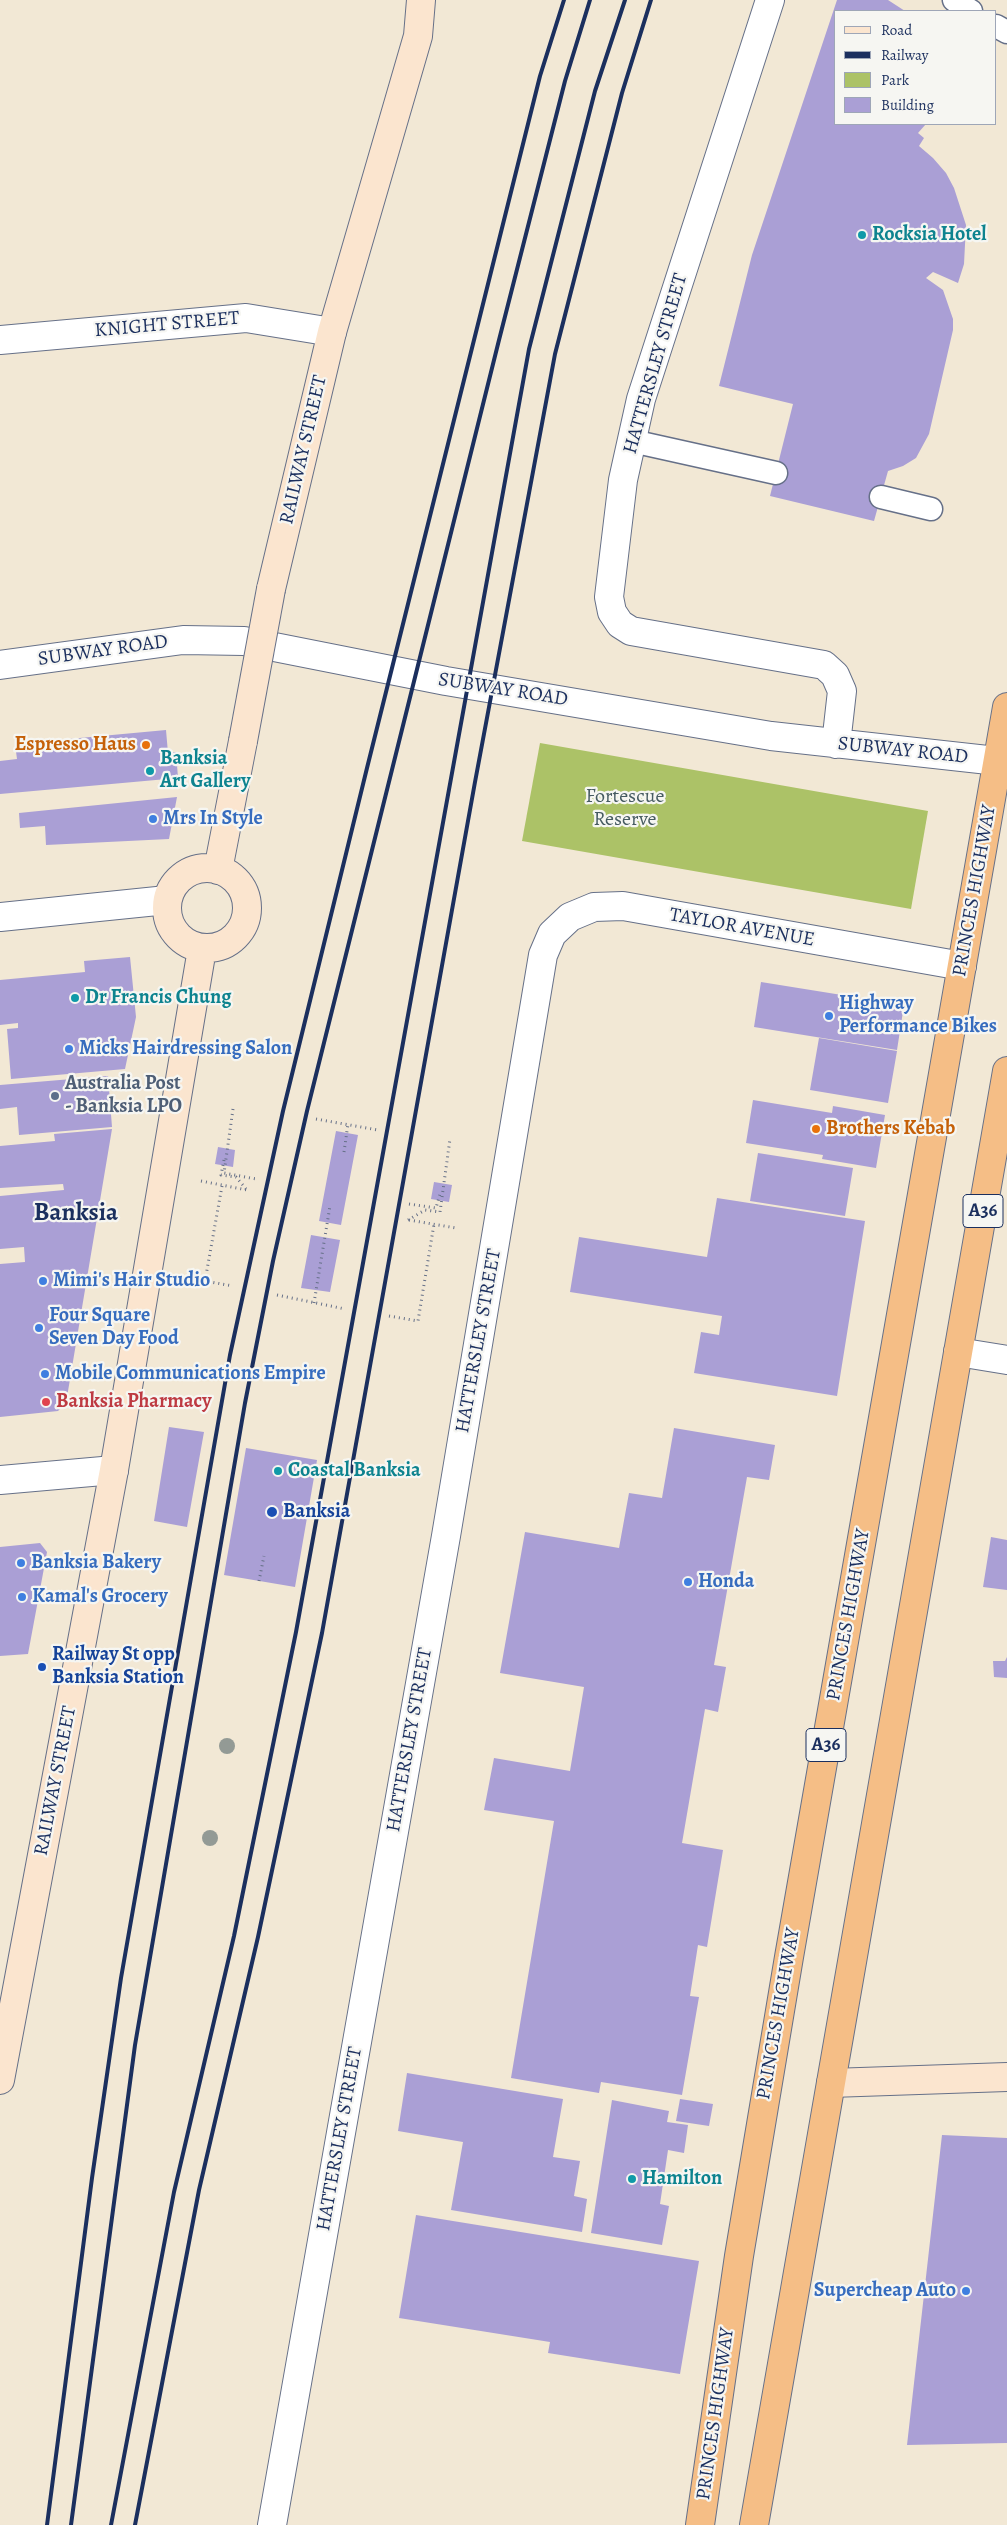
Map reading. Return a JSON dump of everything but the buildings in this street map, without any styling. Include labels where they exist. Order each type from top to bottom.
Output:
[{"type":"highway","name":"PRINCES HIGHWAY","points":[[700,2525],[739,2256],[784,1986],[962,966],[1002,761],[1007,707]]},
{"type":"highway","name":"A36","points":[[754,2525],[1007,1071]]},
{"type":"street","name":"RAILWAY STREET","points":[[218,870],[244,741],[271,588],[332,332],[418,36],[421,0]]},
{"type":"street","name":"HATTERSLEY STREET","points":[[770,0],[641,399],[623,480],[609,597],[612,612],[620,624],[631,631],[824,665],[835,676],[842,691],[836,744]]},
{"type":"street","name":"KNIGHT STREET","points":[[0,340],[246,318],[332,332]]},
{"type":"street","name":"SUBWAY ROAD","points":[[0,665],[183,640],[244,640],[446,681],[771,736],[1002,761]]},
{"type":"street","points":[[205,868],[218,870],[230,876],[242,891],[247,910],[244,923],[238,934],[228,942],[215,948],[202,948],[190,944],[179,937],[171,926],[167,914],[167,900],[176,883],[192,871],[205,868]]},
{"type":"street","points":[[0,917],[167,900]]},
{"type":"street","name":"TAYLOR AVENUE","points":[[542,955],[552,934],[570,918],[594,907],[623,906],[962,966]]},
{"type":"street","name":"RAILWAY STREET","points":[[0,2080],[2,2053],[114,1470],[202,948]]},
{"type":"street","name":"HATTERSLEY STREET","points":[[272,2525],[446,1536],[542,955]]},
{"type":"street","points":[[958,1352],[1007,1360]]},
{"type":"street","points":[[0,1480],[114,1470]]},
{"type":"street","points":[[831,2083],[1007,2077]]},
{"type":"lane","points":[[954,0],[969,10]]},
{"type":"lane","points":[[632,441],[776,473]]},
{"type":"lane","points":[[881,497],[931,509]]},
{"type":"path","points":[[233,1109],[224,1173],[256,1179]]},
{"type":"path","points":[[316,1119],[378,1130]]},
{"type":"path","points":[[344,1152],[348,1124]]},
{"type":"path","points":[[450,1139],[440,1212],[425,1210],[408,1220],[456,1228]]},
{"type":"path","points":[[201,1181],[247,1190],[236,1177],[220,1175],[225,1157]]},
{"type":"path","points":[[222,1186],[205,1280],[233,1286]]},
{"type":"path","points":[[410,1204],[436,1208],[442,1192]]},
{"type":"path","points":[[314,1303],[330,1206]]},
{"type":"path","points":[[389,1316],[418,1321],[434,1224]]},
{"type":"path","points":[[277,1295],[345,1309]]},
{"type":"path","points":[[259,1581],[264,1556]]},
{"type":"green space","name":"Fortescue Reserve","points":[[540,743],[928,811],[911,909],[522,841]]},
{"type":"railway","points":[[47,2525],[92,2178],[121,1978],[230,1355],[283,1111],[367,768],[540,76],[564,0]]},
{"type":"railway","points":[[71,2525],[135,2045],[245,1403],[273,1261],[307,1111],[499,340],[565,81],[590,0]]},
{"type":"railway","points":[[111,2525],[174,2192],[234,1936],[296,1632],[529,349],[595,91],[625,0]]},
{"type":"railway","points":[[135,2525],[199,2190],[258,1937],[322,1633],[475,782],[555,354],[622,93],[651,0]]},
{"type":"place","name":"Rocksia Hotel","points":[[862,235]]},
{"type":"place","name":"Espresso Haus","points":[[146,745]]},
{"type":"place","name":"Banksia Art Gallery","points":[[150,771]]},
{"type":"place","name":"Mrs In Style","points":[[153,819]]},
{"type":"place","name":"Dr Francis Chung","points":[[75,998]]},
{"type":"place","name":"Highway Performance Bikes","points":[[829,1016]]},
{"type":"place","name":"Micks Hairdressing Salon","points":[[69,1049]]},
{"type":"place","name":"Australia Post - Banksia LPO","points":[[55,1096]]},
{"type":"place","name":"Brothers Kebab","points":[[816,1129]]},
{"type":"place","name":"Mimi's Hair Studio","points":[[43,1281]]},
{"type":"place","name":"Four Square Seven Day Food","points":[[39,1328]]},
{"type":"place","name":"Mobile Communications Empire","points":[[45,1374]]},
{"type":"place","name":"Banksia Pharmacy","points":[[46,1402]]},
{"type":"place","name":"Coastal Banksia","points":[[278,1471]]},
{"type":"place","name":"Banksia","points":[[272,1512]]},
{"type":"place","name":"Banksia Bakery","points":[[21,1563]]},
{"type":"place","name":"Honda","points":[[688,1582]]},
{"type":"place","name":"Kamal's Grocery","points":[[22,1597]]},
{"type":"place","name":"Railway St opp Banksia Station","points":[[42,1667]]},
{"type":"place","name":"Hamilton","points":[[632,2179]]},
{"type":"place","name":"Supercheap Auto","points":[[966,2291]]},
{"type":"district","name":"Banksia","points":[[76,1214]]}]
